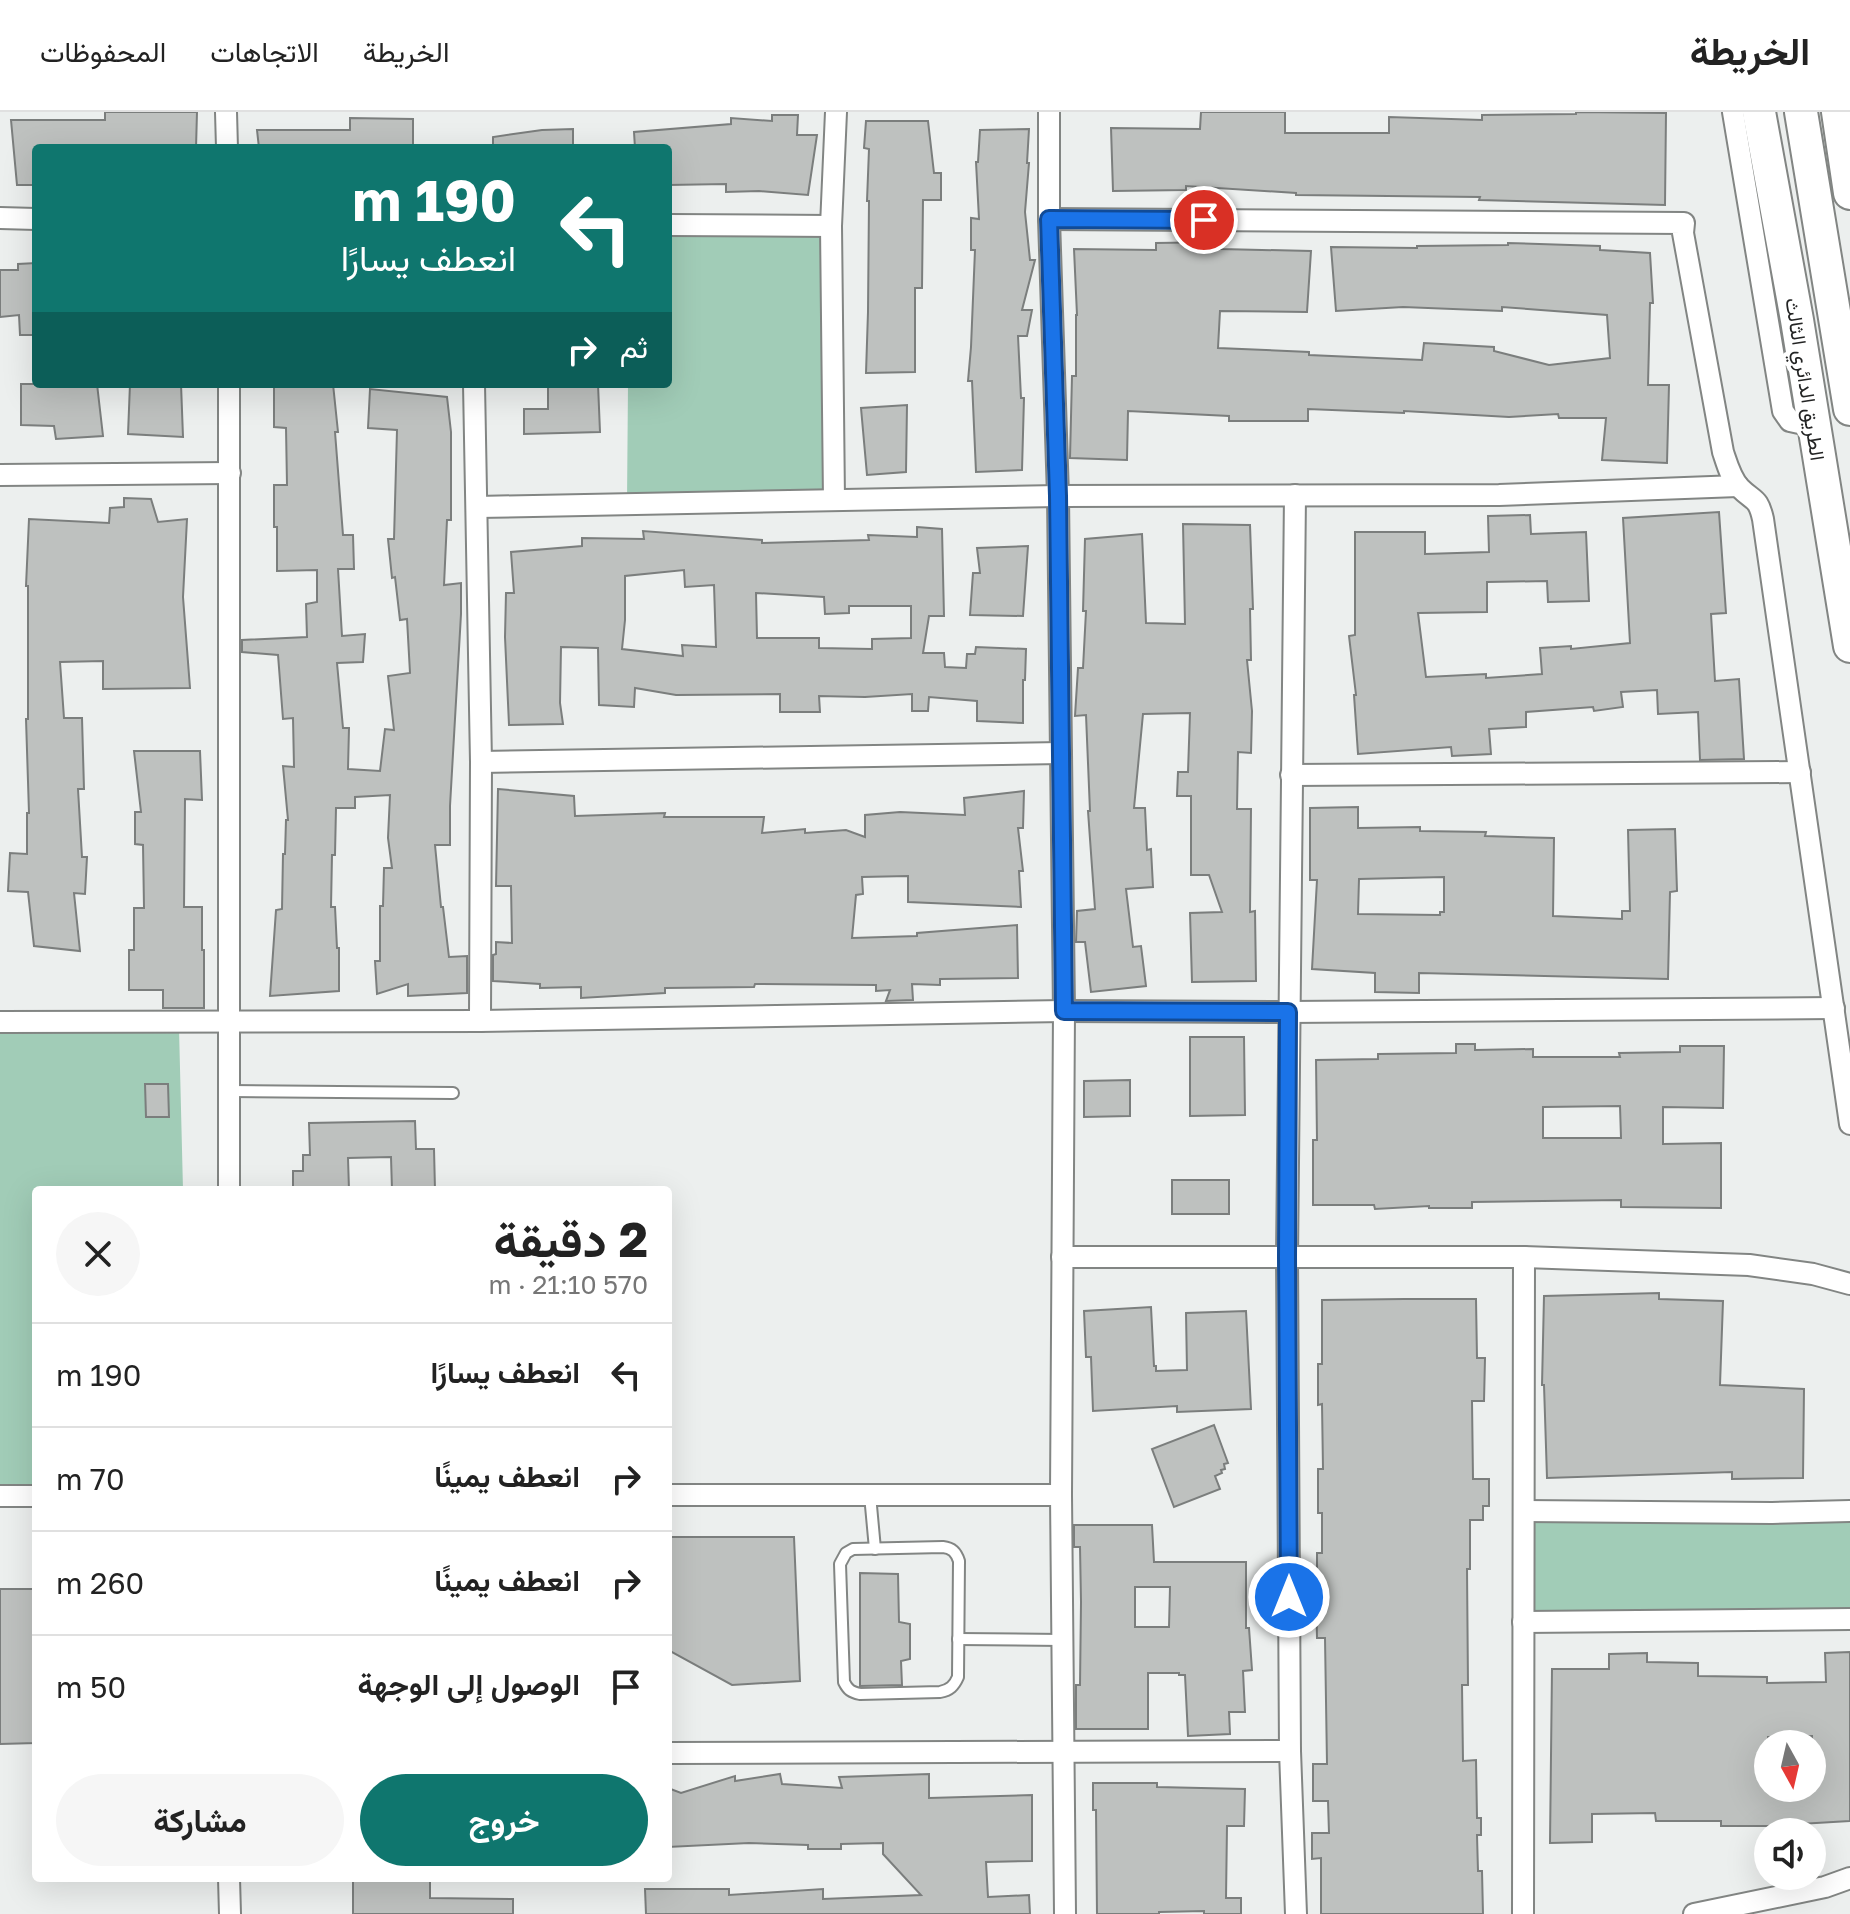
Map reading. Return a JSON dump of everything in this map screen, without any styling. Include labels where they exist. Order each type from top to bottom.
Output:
[{"type":"highway","name":"الطريق الدائري الثالث","points":[[1759,112],[1797,320],[1850,646]]},
{"type":"highway","name":"الطريق الدائري الثالث","points":[[1801,112],[1850,404]]},
{"type":"highway","points":[[1838,112],[1850,193]]},
{"type":"street","points":[[226,112],[227,144]]},
{"type":"street","points":[[834,500],[831,226],[836,112]]},
{"type":"street","points":[[1049,112],[1049,219],[1058,496],[1064,1011],[1061,1495],[1065,1914]]},
{"type":"street","points":[[1733,112],[1783,411],[1790,421],[1813,426]]},
{"type":"street","points":[[0,218],[32,219]]},
{"type":"street","points":[[1049,219],[1684,223],[1683,233],[1728,467],[1738,486],[1757,501],[1763,519],[1850,1124]]},
{"type":"street","points":[[672,225],[831,226]]},
{"type":"street","points":[[229,388],[229,1186]]},
{"type":"street","points":[[474,388],[481,762],[480,1021]]},
{"type":"street","points":[[0,475],[230,473]]},
{"type":"street","points":[[477,507],[1058,496],[1499,495],[1738,486]]},
{"type":"street","points":[[1295,495],[1287,1257],[1290,1751],[1296,1914]]},
{"type":"street","points":[[481,762],[1061,753]]},
{"type":"street","points":[[1291,775],[1800,772]]},
{"type":"street","points":[[0,1022],[480,1021],[1064,1011],[1834,1008]]},
{"type":"street","points":[[1062,1257],[1524,1257],[1749,1265],[1813,1274],[1850,1284]]},
{"type":"street","points":[[1523,1914],[1524,1257]]},
{"type":"street","points":[[672,1495],[1061,1495]]},
{"type":"street","points":[[0,1496],[32,1496]]},
{"type":"street","points":[[1524,1511],[1850,1511]]},
{"type":"street","points":[[1523,1622],[1850,1619]]},
{"type":"street","points":[[672,1753],[1290,1751]]},
{"type":"street","points":[[1694,1914],[1825,1887],[1850,1878]]},
{"type":"street","points":[[229,1882],[230,1914]]},
{"type":"lane","points":[[230,1091],[453,1093]]},
{"type":"lane","points":[[870,1495],[875,1549]]},
{"type":"lane","points":[[943,1547],[956,1553],[959,1561],[958,1677],[949,1690],[860,1694],[852,1693],[847,1688],[844,1682],[840,1564],[846,1553],[853,1549],[875,1549],[943,1547]]},
{"type":"lane","points":[[958,1639],[1063,1640]]},
{"type":"green space","points":[[831,226],[834,499],[627,502],[628,388],[672,388],[672,227]]},
{"type":"green space","points":[[0,1026],[179,1028],[183,1186],[32,1186],[32,1502],[0,1502]]},
{"type":"green space","points":[[1520,1511],[1850,1512],[1850,1619],[1519,1621]]},
{"type":"building","points":[[105,112],[197,112],[196,144],[32,144],[32,185],[17,185],[11,120],[105,120]]},
{"type":"building","points":[[1201,112],[1285,112],[1285,133],[1389,133],[1389,117],[1482,120],[1482,115],[1666,113],[1665,205],[1479,200],[1480,197],[1296,195],[1186,186],[1186,190],[1113,191],[1111,128],[1200,129]]},
{"type":"building","points":[[772,115],[798,115],[797,135],[817,135],[808,195],[726,192],[726,184],[672,185],[672,144],[635,144],[634,132],[731,124],[731,118],[772,121]]},
{"type":"building","points":[[350,118],[413,119],[413,144],[259,144],[257,130],[350,130]]},
{"type":"building","points":[[866,121],[928,121],[934,173],[941,173],[941,200],[923,200],[922,288],[915,288],[915,372],[866,373],[869,149],[864,148]]},
{"type":"building","points":[[573,129],[573,144],[493,144],[493,137]]},
{"type":"building","points":[[1029,129],[1025,212],[1030,260],[1035,260],[1022,310],[1032,310],[1027,336],[1018,336],[1021,398],[1024,398],[1022,470],[976,472],[972,381],[968,381],[975,250],[971,250],[971,218],[979,219],[976,162],[980,130]]},
{"type":"building","points":[[1221,242],[1221,249],[1311,251],[1307,312],[1220,311],[1218,348],[1422,360],[1424,343],[1494,347],[1494,351],[1549,365],[1610,358],[1607,315],[1502,307],[1502,311],[1403,307],[1336,311],[1331,247],[1417,248],[1508,243],[1600,246],[1600,250],[1650,253],[1653,303],[1650,303],[1648,385],[1669,385],[1667,463],[1602,460],[1606,418],[1559,418],[1558,414],[1509,417],[1308,409],[1308,421],[1229,421],[1229,416],[1128,411],[1127,460],[1070,458],[1072,376],[1076,376],[1074,249],[1156,250],[1156,243]]},
{"type":"building","points":[[32,263],[32,335],[20,335],[19,315],[0,317],[0,270],[18,270],[18,264]]},
{"type":"building","points":[[21,384],[32,384],[32,388],[97,388],[103,436],[56,439],[54,426],[21,425]]},
{"type":"building","points":[[130,388],[181,388],[183,437],[128,434]]},
{"type":"building","points":[[274,388],[333,388],[343,535],[353,535],[354,569],[338,569],[342,636],[365,634],[363,662],[337,663],[343,728],[349,728],[348,769],[380,771],[385,729],[394,730],[388,676],[410,673],[407,619],[400,620],[388,539],[394,539],[397,430],[368,428],[370,389],[447,397],[451,432],[451,520],[447,520],[444,585],[461,583],[461,614],[450,845],[435,845],[449,957],[467,956],[467,993],[408,996],[408,984],[377,994],[375,961],[380,961],[384,868],[392,868],[388,838],[390,795],[355,797],[355,808],[336,808],[331,907],[335,907],[339,948],[339,991],[270,996],[276,910],[282,909],[283,854],[288,820],[283,766],[294,767],[293,718],[283,719],[278,655],[242,652],[242,640],[307,637],[306,604],[317,602],[317,570],[277,571],[274,485],[287,485],[286,428],[274,427]]},
{"type":"building","points":[[548,388],[598,388],[600,432],[524,434],[524,409],[548,409]]},
{"type":"building","points":[[907,405],[906,472],[867,475],[861,408]]},
{"type":"building","points":[[124,498],[151,499],[158,522],[187,519],[183,597],[190,688],[103,689],[103,661],[60,662],[64,718],[82,718],[84,789],[78,789],[82,857],[87,857],[85,894],[74,893],[80,951],[34,946],[28,892],[8,891],[10,853],[27,854],[26,586],[29,519],[109,523],[110,508],[124,507]]},
{"type":"building","points":[[1719,512],[1726,613],[1711,614],[1715,681],[1739,679],[1744,759],[1700,760],[1698,712],[1658,714],[1657,690],[1621,692],[1623,707],[1594,711],[1593,707],[1526,712],[1526,727],[1489,729],[1491,754],[1452,756],[1451,747],[1358,754],[1356,695],[1349,636],[1355,635],[1355,532],[1425,532],[1425,554],[1489,552],[1488,516],[1530,515],[1531,534],[1586,532],[1589,601],[1548,602],[1547,581],[1487,582],[1487,612],[1418,613],[1426,677],[1486,674],[1486,678],[1542,674],[1540,648],[1571,646],[1571,649],[1630,643],[1623,518]]},
{"type":"building","points":[[1183,524],[1250,525],[1253,609],[1250,609],[1251,660],[1247,660],[1252,711],[1251,753],[1238,752],[1237,809],[1251,809],[1250,912],[1255,911],[1256,981],[1192,982],[1190,913],[1222,912],[1209,875],[1191,875],[1191,796],[1177,796],[1178,772],[1188,772],[1190,713],[1143,714],[1134,808],[1145,808],[1153,887],[1126,889],[1133,947],[1141,946],[1146,986],[1091,992],[1085,942],[1076,942],[1077,911],[1095,909],[1088,811],[1086,715],[1075,716],[1078,668],[1083,668],[1085,539],[1142,534],[1146,623],[1185,624]]},
{"type":"building","points":[[917,527],[942,529],[944,616],[929,616],[923,653],[944,653],[945,667],[966,668],[967,654],[975,654],[976,647],[1026,649],[1023,723],[977,721],[977,701],[929,697],[928,711],[912,711],[912,694],[819,696],[820,712],[780,712],[780,694],[676,695],[635,688],[634,707],[599,705],[598,648],[561,647],[560,703],[563,724],[509,725],[505,637],[506,593],[514,593],[511,552],[582,546],[582,538],[644,539],[643,531],[762,540],[762,543],[869,540],[868,535],[917,537]],"holes":[[[684,570],[685,587],[714,585],[716,647],[682,645],[683,656],[622,649],[625,576]],[[756,593],[824,597],[825,614],[849,613],[849,606],[911,606],[911,638],[872,639],[872,649],[819,648],[819,638],[757,638]]]},
{"type":"building","points":[[1028,546],[1023,616],[970,615],[973,573],[980,573],[977,548]]},
{"type":"building","points":[[134,751],[200,751],[202,800],[185,799],[184,907],[202,907],[204,1008],[163,1008],[163,990],[129,990],[129,950],[134,950],[134,908],[144,908],[143,845],[135,844],[135,812],[141,812]]},
{"type":"building","points":[[498,789],[574,796],[575,816],[665,813],[664,817],[764,817],[762,833],[805,829],[805,833],[846,830],[865,837],[865,815],[900,812],[965,815],[964,798],[1024,791],[1023,828],[1018,828],[1023,871],[1019,871],[1021,907],[908,902],[908,876],[862,877],[863,894],[856,895],[852,938],[917,936],[917,933],[1017,925],[1018,978],[940,979],[940,985],[912,984],[913,1000],[886,1001],[890,990],[876,991],[876,985],[755,984],[754,987],[665,988],[665,993],[581,998],[581,987],[540,988],[540,984],[493,981],[496,942],[512,943],[511,886],[496,886]]},
{"type":"building","points":[[1358,807],[1358,828],[1420,827],[1420,831],[1486,832],[1485,836],[1554,838],[1553,916],[1622,919],[1622,911],[1630,911],[1628,830],[1675,829],[1677,891],[1670,892],[1668,979],[1419,973],[1419,993],[1375,992],[1375,973],[1312,969],[1317,880],[1310,880],[1310,808]],"holes":[[[1444,877],[1444,912],[1440,915],[1358,914],[1359,879]]]},
{"type":"building","points":[[1190,1037],[1244,1037],[1245,1115],[1190,1116]]},
{"type":"building","points":[[1456,1044],[1475,1044],[1475,1050],[1533,1049],[1533,1057],[1620,1057],[1619,1053],[1680,1052],[1680,1046],[1724,1046],[1723,1108],[1663,1107],[1663,1144],[1721,1143],[1721,1208],[1621,1207],[1621,1200],[1472,1202],[1472,1208],[1429,1206],[1375,1209],[1374,1205],[1313,1205],[1313,1140],[1317,1140],[1316,1060],[1378,1059],[1378,1054],[1456,1053]],"holes":[[[1620,1106],[1621,1138],[1543,1138],[1543,1107]]]},
{"type":"building","points":[[1130,1080],[1130,1116],[1084,1117],[1084,1081]]},
{"type":"building","points":[[145,1084],[168,1084],[169,1117],[146,1117]]},
{"type":"building","points":[[415,1121],[416,1149],[434,1149],[435,1186],[392,1186],[391,1157],[348,1158],[349,1186],[293,1186],[293,1171],[303,1171],[303,1155],[310,1155],[309,1123]]},
{"type":"building","points":[[1172,1180],[1229,1180],[1229,1214],[1172,1214]]},
{"type":"building","points":[[1659,1293],[1659,1299],[1723,1301],[1720,1385],[1804,1389],[1803,1478],[1732,1479],[1732,1472],[1547,1478],[1542,1385],[1544,1296]]},
{"type":"building","points":[[1476,1299],[1477,1358],[1485,1358],[1484,1401],[1472,1401],[1473,1479],[1489,1479],[1489,1506],[1483,1506],[1483,1520],[1470,1520],[1470,1569],[1467,1569],[1468,1685],[1462,1685],[1463,1761],[1476,1760],[1477,1818],[1481,1818],[1481,1835],[1477,1835],[1478,1871],[1482,1871],[1483,1914],[1321,1914],[1321,1858],[1312,1859],[1312,1833],[1329,1833],[1328,1801],[1313,1801],[1313,1764],[1327,1764],[1325,1638],[1317,1638],[1316,1591],[1317,1553],[1322,1553],[1318,1469],[1323,1469],[1322,1404],[1318,1405],[1318,1364],[1322,1364],[1322,1300]]},
{"type":"building","points":[[1151,1307],[1156,1371],[1187,1370],[1186,1313],[1246,1311],[1251,1409],[1177,1412],[1177,1406],[1093,1411],[1091,1357],[1086,1357],[1084,1311]]},
{"type":"building","points":[[1214,1425],[1228,1463],[1224,1464],[1222,1473],[1215,1476],[1220,1489],[1174,1507],[1152,1449]]},
{"type":"building","points":[[1074,1525],[1152,1525],[1154,1562],[1246,1562],[1246,1628],[1249,1628],[1252,1670],[1243,1671],[1245,1712],[1229,1712],[1230,1734],[1188,1736],[1185,1675],[1179,1673],[1148,1673],[1148,1729],[1076,1729],[1081,1602],[1080,1547],[1074,1547]],"holes":[[[1135,1587],[1170,1587],[1169,1627],[1135,1627]]]},
{"type":"building","points":[[672,1537],[794,1537],[800,1681],[732,1685],[672,1652]]},
{"type":"building","points":[[860,1573],[898,1574],[899,1622],[910,1624],[910,1659],[901,1661],[902,1685],[860,1686]]},
{"type":"building","points":[[0,1589],[32,1589],[32,1743],[0,1744]]},
{"type":"building","points":[[1850,1652],[1850,1821],[1754,1818],[1754,1826],[1721,1826],[1721,1821],[1656,1821],[1655,1813],[1592,1814],[1592,1842],[1550,1843],[1552,1669],[1609,1669],[1609,1654],[1647,1653],[1647,1662],[1698,1663],[1698,1676],[1767,1677],[1767,1683],[1826,1682],[1825,1653]]},
{"type":"building","points":[[780,1774],[782,1784],[842,1788],[839,1777],[929,1774],[929,1798],[1032,1795],[1032,1861],[986,1862],[988,1897],[1029,1895],[1030,1914],[646,1914],[645,1889],[729,1889],[729,1895],[823,1889],[823,1899],[921,1895],[883,1854],[883,1843],[841,1844],[841,1849],[749,1843],[672,1847],[672,1790],[681,1793],[735,1776],[735,1781]]},
{"type":"building","points":[[1093,1783],[1157,1783],[1157,1787],[1245,1789],[1244,1826],[1227,1826],[1226,1898],[1241,1898],[1241,1914],[1204,1914],[1204,1911],[1097,1914]]},
{"type":"building","points":[[353,1882],[430,1882],[430,1898],[513,1899],[513,1914],[353,1914]]},
{"type":"route","points":[[1204,220],[1049,219],[1058,496],[1064,1011],[1288,1012],[1289,1597]]}]
